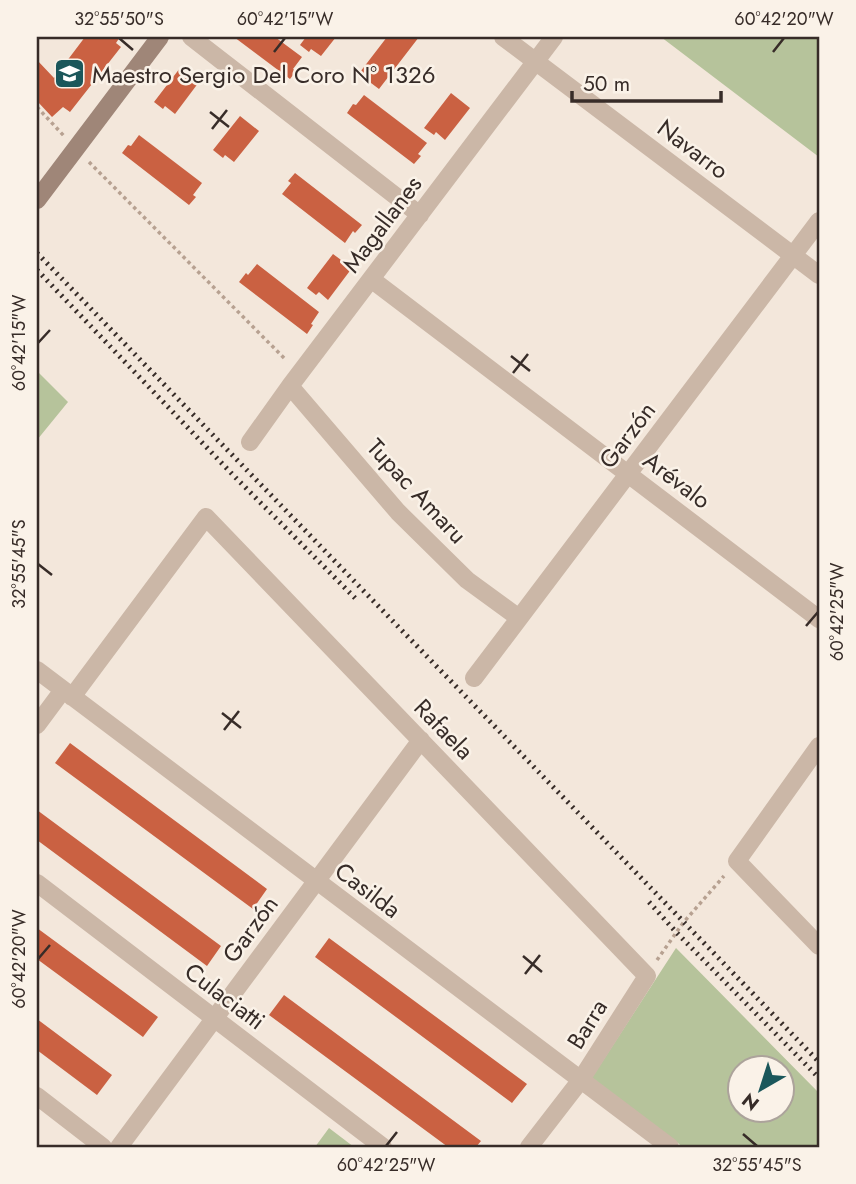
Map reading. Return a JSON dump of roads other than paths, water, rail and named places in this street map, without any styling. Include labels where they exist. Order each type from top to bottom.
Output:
[{"type":"main road","points":[[37,200],[160,37]]},
{"type":"street","points":[[191,37],[420,215]]},
{"type":"street","name":"Navarro","points":[[503,37],[819,275]]},
{"type":"street","name":"Magallanes","points":[[250,442],[554,37]]},
{"type":"street","name":"Garzón","points":[[474,678],[819,221]]},
{"type":"street","name":"Arévalo","points":[[371,279],[819,619]]},
{"type":"street","name":"Tupac Amaru","points":[[295,380],[398,512],[467,580],[519,618]]},
{"type":"street","name":"Rafaela","points":[[68,694],[206,517],[647,976]]},
{"type":"street","name":"Casilda","points":[[37,670],[670,1147]]},
{"type":"street","points":[[37,725],[68,694]]},
{"type":"street","name":"Garzón","points":[[119,1147],[421,740]]},
{"type":"street","points":[[819,746],[737,861],[819,946]]},
{"type":"street","name":"Culaciatti","points":[[37,883],[383,1147]]},
{"type":"street","name":"Barra","points":[[529,1147],[580,1081],[647,976]]},
{"type":"street","points":[[37,1096],[103,1147]]},
{"type":"railway","points":[[37,253],[819,1062]]},
{"type":"railway","points":[[37,270],[357,600]]},
{"type":"railway","points":[[649,902],[819,1078]]},
{"type":"place","name":"Maestro Sergio Del Coro N° 1326","points":[[69,74]]}]
